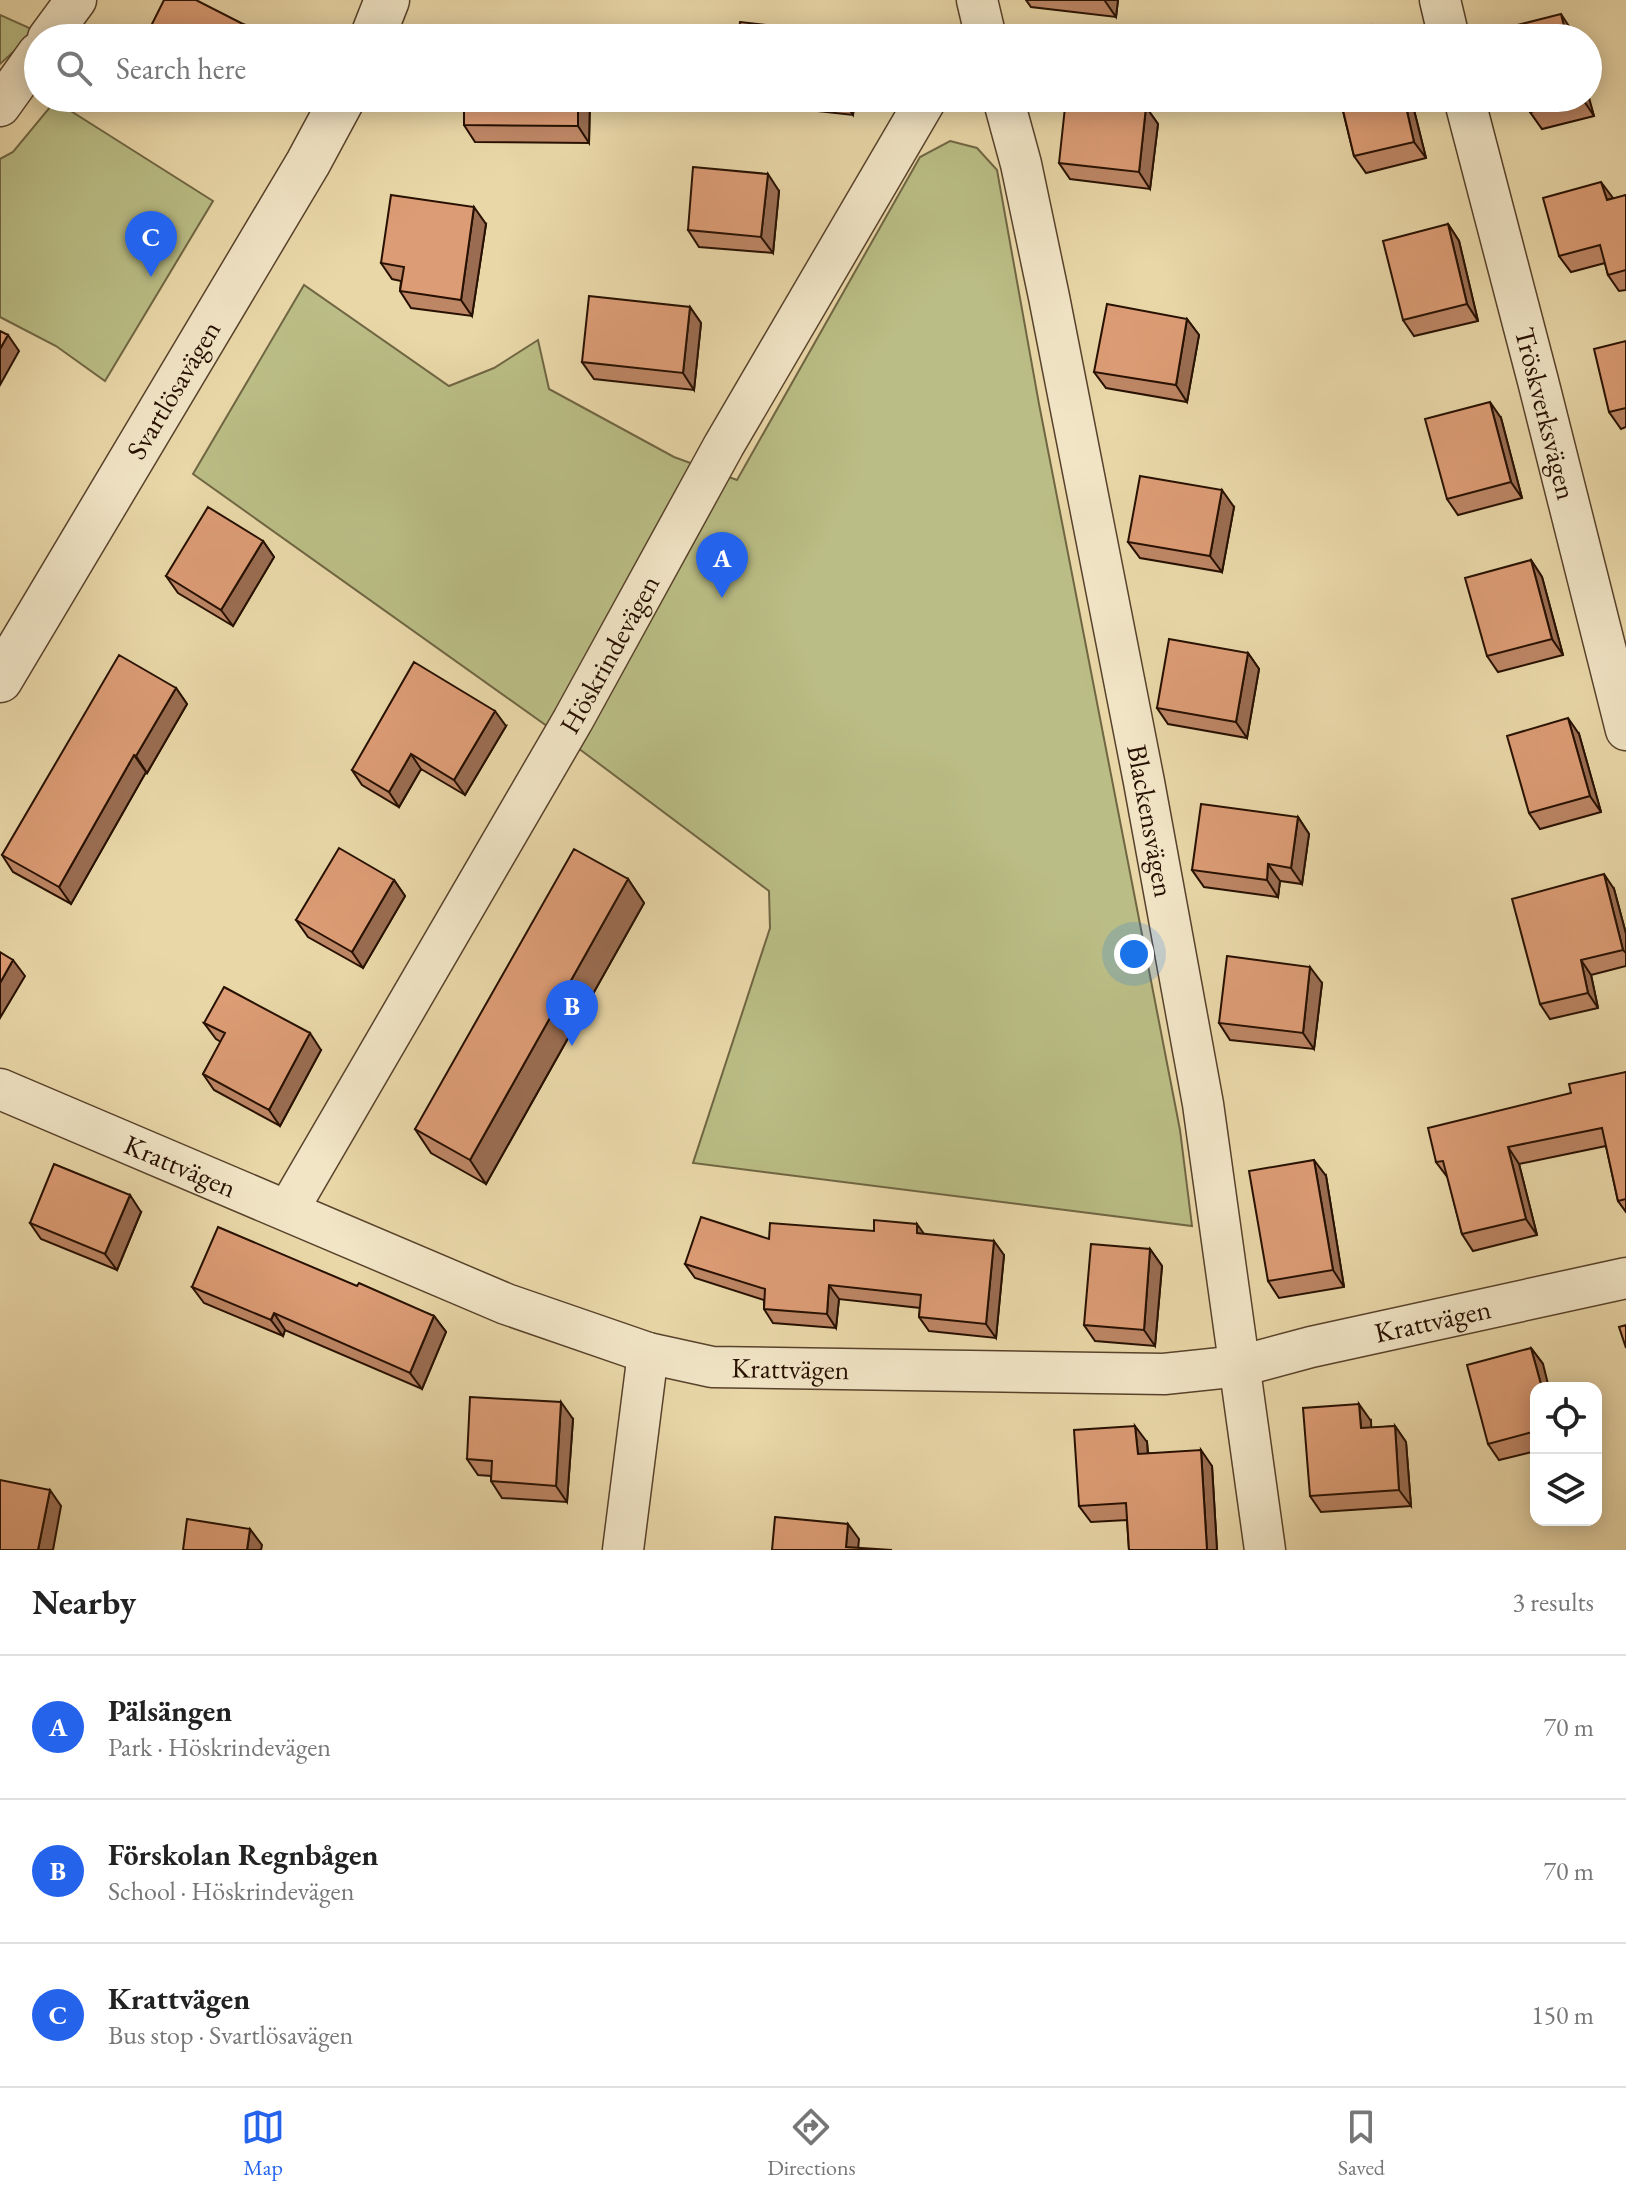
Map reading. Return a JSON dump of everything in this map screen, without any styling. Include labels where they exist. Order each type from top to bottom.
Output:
[{"type":"street","points":[[58,24],[76,0]]},
{"type":"street","points":[[378,24],[387,0]]},
{"type":"street","points":[[1440,0],[1446,24]]},
{"type":"street","points":[[0,106],[24,73]]},
{"type":"street","name":"Svartlösavägen","points":[[0,680],[335,112]]},
{"type":"street","name":"Höskrindevägen","points":[[288,1210],[573,720],[724,445],[919,112]]},
{"type":"street","name":"Blackensvägen","points":[[1007,112],[1049,297],[1144,782],[1203,1104],[1265,1550]]},
{"type":"street","name":"Tröskverksvägen","points":[[1468,112],[1626,730]]},
{"type":"street","name":"Krattvägen","points":[[0,1089],[506,1304],[648,1353],[712,1367],[1164,1374],[1240,1366],[1311,1347],[1626,1278]]},
{"type":"street","points":[[623,1550],[648,1353]]},
{"type":"green space","points":[[0,15],[24,26],[24,42],[0,64]]},
{"type":"green space","points":[[46,112],[72,112],[213,201],[105,381],[56,346],[0,317],[0,159],[13,152]]},
{"type":"green space","points":[[950,141],[977,148],[997,170],[1039,404],[1180,1130],[1192,1226],[693,1163],[770,928],[769,891],[582,751],[193,474],[304,285],[449,386],[494,368],[538,340],[549,389],[674,457],[737,480],[920,157]]},
{"type":"building","points":[[164,0],[196,0],[243,24],[152,24]]},
{"type":"building","points":[[1561,14],[1564,24],[1522,24]]},
{"type":"building","points":[[464,112],[578,112],[578,126],[464,125]]},
{"type":"building","points":[[1064,112],[1145,112],[1139,172],[1059,163]]},
{"type":"building","points":[[1343,112],[1407,112],[1414,142],[1354,156]]},
{"type":"building","points":[[693,167],[768,174],[761,237],[688,230]]},
{"type":"building","points":[[1601,182],[1607,200],[1626,195],[1626,270],[1608,275],[1600,245],[1559,256],[1543,198]]},
{"type":"building","points":[[391,195],[474,207],[461,300],[400,291],[404,267],[381,263]]},
{"type":"building","points":[[1448,224],[1467,304],[1403,320],[1383,241]]},
{"type":"building","points":[[589,296],[690,307],[683,373],[582,362]]},
{"type":"building","points":[[1107,304],[1187,319],[1176,385],[1094,372]]},
{"type":"building","points":[[0,331],[8,335],[0,349]]},
{"type":"building","points":[[1626,341],[1626,408],[1609,412],[1594,349]]},
{"type":"building","points":[[1490,402],[1511,482],[1447,499],[1425,419]]},
{"type":"building","points":[[1140,476],[1222,490],[1210,556],[1128,542]]},
{"type":"building","points":[[208,507],[263,541],[221,610],[166,576]]},
{"type":"building","points":[[1531,560],[1552,639],[1487,656],[1465,578]]},
{"type":"building","points":[[1169,639],[1248,653],[1236,722],[1157,708]]},
{"type":"building","points":[[119,655],[176,688],[59,887],[2,855]]},
{"type":"building","points":[[414,662],[495,711],[454,780],[411,754],[389,792],[352,770]]},
{"type":"building","points":[[1568,718],[1590,796],[1529,813],[1507,736]]},
{"type":"building","points":[[1201,804],[1298,817],[1291,868],[1268,864],[1267,880],[1192,870]]},
{"type":"building","points":[[339,848],[394,880],[352,952],[296,920]]},
{"type":"building","points":[[574,849],[628,879],[470,1160],[415,1129]]},
{"type":"building","points":[[1604,874],[1623,950],[1581,960],[1588,993],[1540,1004],[1512,899]]},
{"type":"building","points":[[0,952],[13,960],[0,983]]},
{"type":"building","points":[[1227,956],[1310,967],[1303,1033],[1219,1023]]},
{"type":"building","points":[[224,987],[310,1033],[269,1110],[203,1074],[225,1033],[204,1023]]},
{"type":"building","points":[[1626,1072],[1626,1199],[1618,1201],[1602,1128],[1508,1147],[1526,1219],[1462,1234],[1443,1161],[1436,1162],[1428,1128],[1571,1093],[1569,1084]]},
{"type":"building","points":[[1314,1160],[1333,1270],[1268,1281],[1249,1171]]},
{"type":"building","points":[[54,1164],[130,1195],[105,1254],[30,1223]]},
{"type":"building","points":[[701,1217],[769,1239],[770,1223],[874,1231],[874,1220],[917,1224],[917,1233],[994,1241],[986,1324],[919,1317],[921,1295],[829,1285],[827,1314],[764,1309],[765,1289],[685,1264]]},
{"type":"building","points":[[218,1227],[434,1316],[410,1373],[274,1313],[271,1320],[192,1287]]},
{"type":"building","points":[[1091,1244],[1150,1249],[1144,1330],[1084,1325]]},
{"type":"building","points":[[1626,1325],[1626,1348],[1619,1327]]},
{"type":"building","points":[[1531,1348],[1540,1382],[1530,1382],[1530,1433],[1488,1444],[1467,1365]]},
{"type":"building","points":[[470,1397],[561,1402],[556,1486],[491,1481],[492,1461],[467,1459]]},
{"type":"building","points":[[1359,1404],[1361,1428],[1395,1426],[1399,1490],[1310,1496],[1303,1408]]},
{"type":"building","points":[[1135,1426],[1138,1454],[1201,1450],[1207,1550],[1129,1550],[1126,1503],[1079,1506],[1074,1430]]},
{"type":"building","points":[[0,1480],[50,1490],[38,1550],[0,1550]]},
{"type":"building","points":[[775,1517],[848,1524],[846,1547],[892,1550],[772,1550]]},
{"type":"building","points":[[187,1519],[250,1529],[247,1550],[183,1550]]},
{"type":"place","name":"Krattvägen","points":[[151,277]]},
{"type":"place","name":"Pälsängen","points":[[722,598]]},
{"type":"place","name":"Förskolan Regnbågen","points":[[572,1046]]}]
